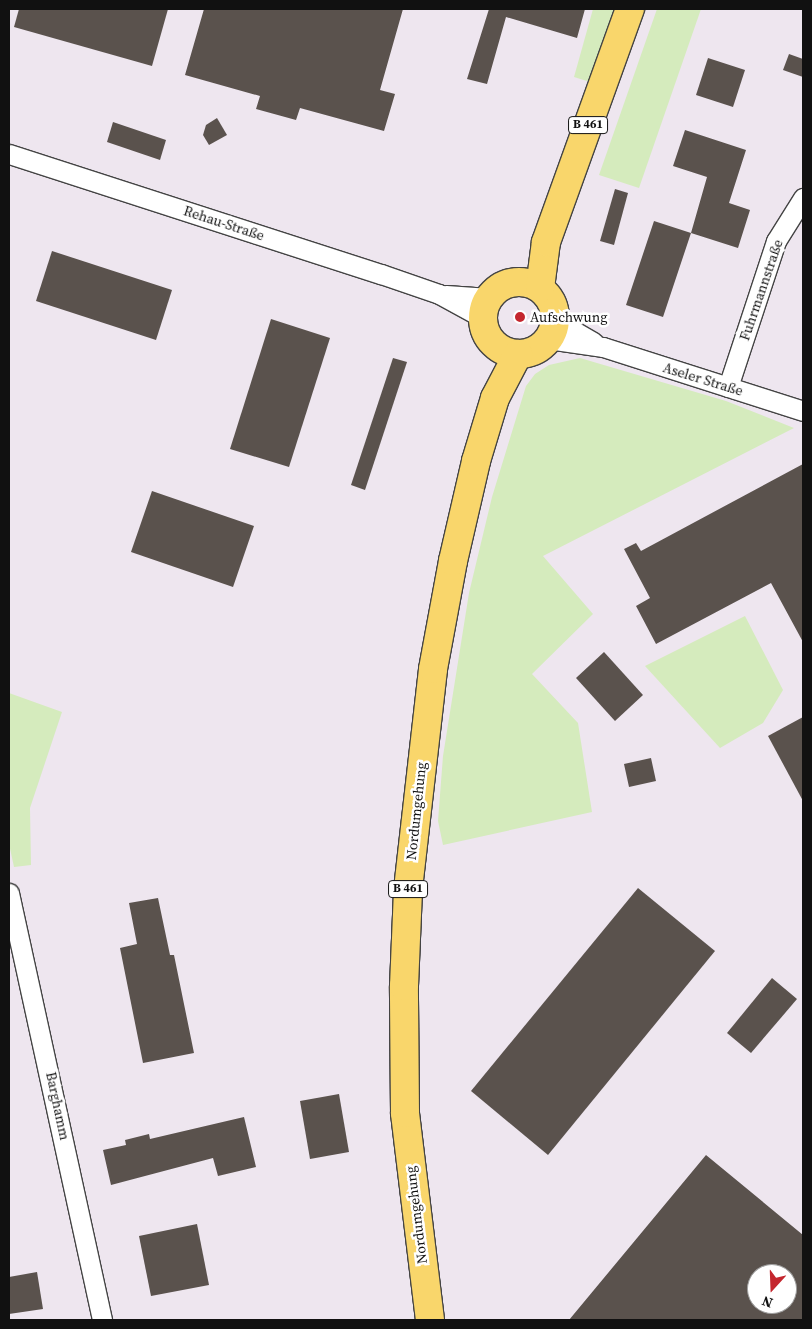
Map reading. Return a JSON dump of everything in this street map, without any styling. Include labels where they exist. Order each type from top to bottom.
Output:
[{"type":"main road","name":"B 461","points":[[528,285],[546,242],[630,9]]},
{"type":"main road","points":[[505,284],[528,285],[553,306],[552,330],[535,350],[508,350],[487,334],[486,308],[505,284]]},
{"type":"main road","name":"Nordumgehung","points":[[430,1320],[405,1113],[404,986],[408,889],[433,669],[476,461],[508,350]]},
{"type":"street","name":"Rehau-Straße","points":[[9,154],[486,308]]},
{"type":"street","name":"Fuhrmannstraße","points":[[728,387],[776,241],[803,198]]},
{"type":"street","name":"Aseler Straße","points":[[552,330],[803,411]]},
{"type":"street","name":"Barghamm","points":[[9,893],[102,1320]]},
{"type":"shaded area","points":[[9,9],[803,9],[803,1320],[9,1320]]},
{"type":"green space","points":[[593,9],[615,9],[590,82],[574,77]]},
{"type":"green space","points":[[657,9],[701,9],[639,188],[599,175]]},
{"type":"green space","points":[[580,358],[726,401],[794,428],[543,556],[593,614],[532,674],[578,723],[592,812],[443,845],[438,821],[443,756],[469,593],[492,497],[526,386],[535,374],[549,365]]},
{"type":"green space","points":[[745,616],[783,690],[763,723],[720,748],[645,666]]},
{"type":"green space","points":[[9,693],[62,712],[30,808],[31,865],[14,867],[9,844]]},
{"type":"building","points":[[19,9],[168,9],[152,66],[14,27]]},
{"type":"building","points":[[204,9],[403,9],[380,90],[395,94],[384,131],[300,108],[296,120],[256,109],[260,96],[185,75]]},
{"type":"building","points":[[489,9],[585,9],[577,38],[506,17],[487,84],[467,79]]},
{"type":"building","points":[[789,54],[803,59],[803,77],[783,70]]},
{"type":"building","points":[[708,58],[745,70],[733,107],[696,95]]},
{"type":"building","points":[[217,118],[227,135],[209,145],[203,135],[206,125]]},
{"type":"building","points":[[113,122],[166,140],[160,160],[107,142]]},
{"type":"building","points":[[685,130],[746,150],[729,203],[750,210],[738,248],[691,233],[707,177],[673,166]]},
{"type":"building","points":[[615,189],[628,193],[614,245],[600,241]]},
{"type":"building","points":[[654,221],[691,233],[663,317],[626,305]]},
{"type":"building","points":[[52,251],[172,290],[156,340],[36,301]]},
{"type":"building","points":[[271,319],[330,338],[289,467],[230,449]]},
{"type":"building","points":[[393,358],[407,362],[365,490],[351,485]]},
{"type":"building","points":[[803,464],[803,642],[771,583],[656,644],[636,606],[650,598],[624,549],[636,543],[641,551]]},
{"type":"building","points":[[152,491],[254,526],[233,587],[131,552]]},
{"type":"building","points":[[604,652],[643,695],[615,721],[576,678]]},
{"type":"building","points":[[803,717],[803,801],[768,736]]},
{"type":"building","points":[[651,758],[656,781],[629,787],[624,764]]},
{"type":"building","points":[[638,888],[715,951],[548,1155],[471,1091]]},
{"type":"building","points":[[158,898],[170,955],[174,955],[194,1053],[143,1063],[120,948],[137,944],[129,903]]},
{"type":"building","points":[[772,978],[797,999],[751,1053],[727,1033]]},
{"type":"building","points":[[339,1094],[349,1152],[310,1159],[300,1101]]},
{"type":"building","points":[[244,1117],[256,1167],[218,1176],[213,1158],[111,1185],[103,1150],[126,1145],[125,1140],[149,1134],[150,1139]]},
{"type":"building","points":[[706,1155],[803,1235],[803,1320],[569,1320]]},
{"type":"building","points":[[197,1224],[209,1285],[151,1296],[139,1236]]},
{"type":"building","points":[[37,1272],[43,1309],[9,1314],[9,1277]]},
{"type":"place","name":"Aufschwung","points":[[520,317]]}]
